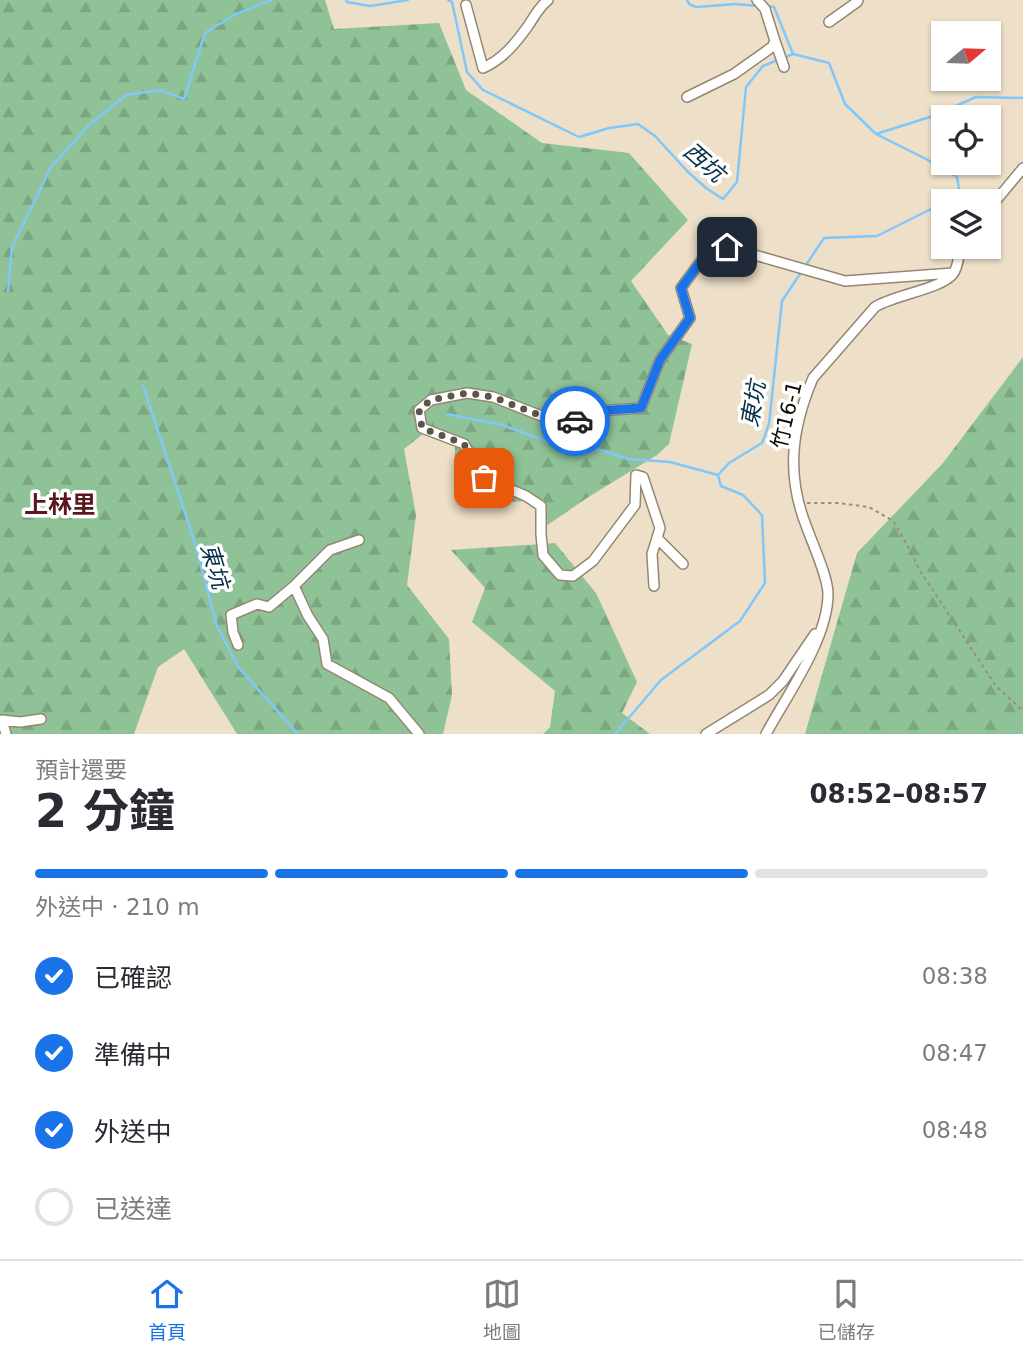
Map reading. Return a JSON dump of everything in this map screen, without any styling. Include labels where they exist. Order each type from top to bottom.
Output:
[{"type":"street","points":[[466,5],[484,68],[497,62],[516,42],[538,9],[548,0]]},
{"type":"street","points":[[830,22],[858,0]]},
{"type":"street","points":[[760,4],[784,67]]},
{"type":"street","points":[[687,97],[734,74],[772,47],[775,41]]},
{"type":"street","points":[[1001,195],[1023,168]]},
{"type":"street","points":[[654,586],[652,554],[660,528],[643,477],[636,475],[635,505],[593,561],[573,576],[560,575],[543,555],[541,506],[526,496],[484,478],[464,444],[422,428],[419,410],[431,400],[467,393],[493,397],[557,422],[583,421],[597,411],[641,408],[660,360],[690,318],[681,288],[701,261],[727,247],[845,281],[953,273],[958,259]]},
{"type":"street","name":"竹16-1","points":[[823,620],[827,588],[799,503],[793,470],[793,448],[813,378],[875,306],[885,300],[942,282],[953,273]]},
{"type":"street","points":[[657,538],[683,564]]},
{"type":"street","points":[[238,645],[231,615],[257,604],[269,607],[330,550],[359,540]]},
{"type":"street","points":[[294,586],[308,616],[323,639],[327,664],[388,698],[419,734]]},
{"type":"street","points":[[706,734],[769,695],[783,681],[823,620]]},
{"type":"street","points":[[766,734],[814,648],[823,620]]},
{"type":"street","points":[[6,734],[2,720],[20,722],[41,719]]},
{"type":"path","points":[[799,503],[838,503],[869,507],[892,522],[906,542],[920,571],[996,686],[1023,711]]},
{"type":"green space","points":[[0,0],[325,0],[334,29],[439,23],[466,90],[542,143],[629,153],[688,220],[631,281],[668,335],[692,344],[669,444],[657,455],[546,526],[544,500],[509,502],[454,490],[455,446],[423,434],[404,449],[416,515],[407,585],[449,639],[452,695],[443,734],[237,734],[184,649],[158,667],[134,734],[0,734]]},
{"type":"green space","points":[[1023,357],[1023,734],[805,734],[857,553],[943,463]]},
{"type":"green space","points":[[555,543],[596,593],[637,682],[622,713],[650,734],[543,734],[550,727],[555,691],[472,622],[485,588],[451,550]]},
{"type":"waterway","points":[[8,291],[12,247],[51,167],[89,125],[126,95],[160,90],[184,99],[205,33],[234,15],[271,0]]},
{"type":"waterway","name":"西坑","points":[[346,0],[370,6],[408,0]]},
{"type":"waterway","name":"西坑","points":[[448,0],[452,2],[467,72],[483,90],[579,137],[609,128],[638,124],[655,136],[706,188],[723,199],[737,182],[746,87],[763,66],[793,54],[829,63],[845,104],[876,134],[957,177],[959,189]]},
{"type":"waterway","points":[[687,0],[696,7],[736,4],[757,6]]},
{"type":"waterway","points":[[767,6],[774,7],[793,54]]},
{"type":"waterway","points":[[876,134],[933,116],[976,97],[1023,98]]},
{"type":"waterway","name":"東坑","points":[[615,734],[661,680],[740,621],[765,583],[762,515],[743,495],[721,486],[718,475],[729,463],[762,443],[769,424],[782,301],[824,238],[877,236],[931,209]]},
{"type":"waterway","name":"東坑","points":[[143,385],[193,537],[217,626],[239,668],[298,734]]},
{"type":"waterway","points":[[447,414],[502,425],[571,450],[601,450],[628,459],[670,462],[718,475]]},
{"type":"way so far","points":[[484,478],[464,444],[422,428],[419,410],[431,400],[467,393],[493,397],[557,422],[575,421]]},
{"type":"district","name":"上林里","points":[[60,505]]},
{"type":"route","points":[[575,421],[583,421],[597,411],[641,408],[660,360],[690,318],[681,288],[701,261],[727,247]]}]
